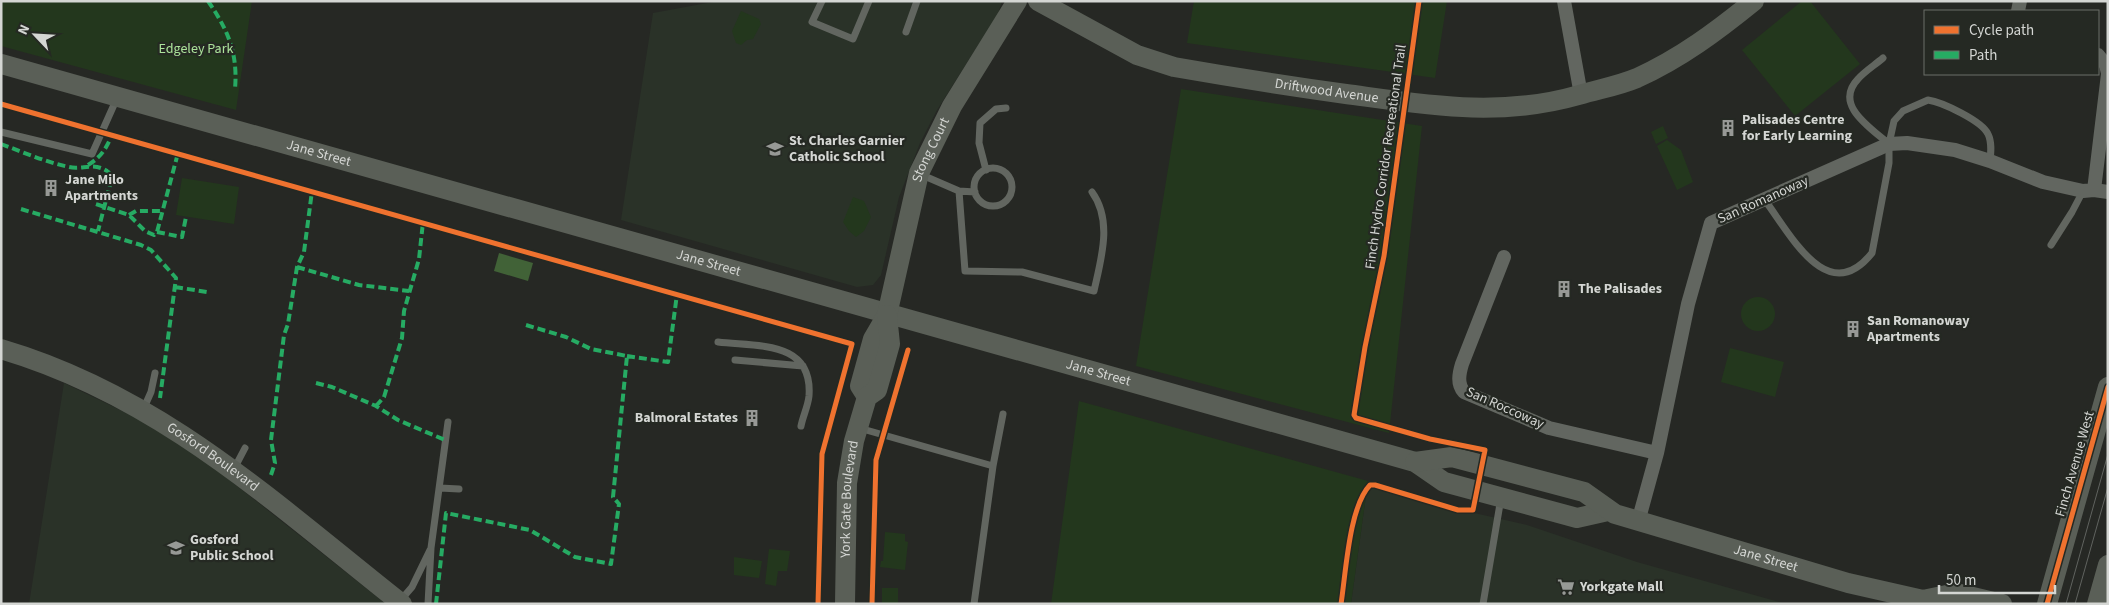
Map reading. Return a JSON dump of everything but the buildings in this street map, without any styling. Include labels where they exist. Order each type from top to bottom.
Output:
[{"type":"main road","name":"Stong Court","points":[[887,315],[919,173],[952,106],[1017,1]]},
{"type":"main road","name":"Driftwood Avenue","points":[[1038,1],[1137,55],[1155,62],[1195,71],[1407,102],[1474,109],[1524,107],[1557,102],[1623,83],[1662,66],[1716,32],[1754,1]]},
{"type":"main road","name":"Jane Street","points":[[1,64],[887,315],[1415,462],[1444,482],[1501,498],[1577,518],[1608,511]]},
{"type":"main road","name":"York Gate Boulevard","points":[[845,604],[847,483],[858,427],[867,397],[877,390],[890,344],[887,315]]},
{"type":"main road","name":"Gosford Boulevard","points":[[1,349],[56,368],[143,410],[182,433],[234,469],[400,603]]},
{"type":"main road","name":"Finch Avenue West","points":[[2047,604],[2108,387]]},
{"type":"main road","name":"Jane Street","points":[[1415,462],[1452,457],[1584,492],[1608,511],[1638,522],[1925,602],[1956,593],[2002,604]]},
{"type":"main road","points":[[1501,498],[1508,472]]},
{"type":"main road","points":[[2097,604],[2108,565]]},
{"type":"street","points":[[1564,1],[1580,95]]},
{"type":"street","points":[[2088,190],[2108,73],[2106,65],[2099,57]]},
{"type":"street","name":"San Romanoway","points":[[1638,522],[1657,452],[1688,304],[1707,244],[1711,223],[1889,144],[1940,148],[1990,161],[2044,182],[2108,192]]},
{"type":"street","name":"San Roccoway","points":[[1504,257],[1462,364],[1459,379],[1460,388],[1464,392],[1549,428],[1657,452]]},
{"type":"lane","points":[[822,1],[812,22],[853,38],[869,1]]},
{"type":"lane","points":[[906,32],[917,1]]},
{"type":"lane","points":[[1883,58],[1858,79],[1851,88],[1850,98],[1857,116],[1889,144]]},
{"type":"lane","points":[[1,132],[92,154],[118,97]]},
{"type":"lane","points":[[1764,199],[1813,264],[1833,274],[1843,275],[1863,264],[1872,253],[1889,163],[1889,144],[1894,121],[1903,111],[1931,100],[1959,112],[1988,132],[1991,144],[1990,161]]},
{"type":"lane","points":[[986,170],[979,142],[980,123],[996,109],[1006,108]]},
{"type":"lane","points":[[992,169],[1004,172],[1011,181],[1011,193],[1004,203],[992,206],[981,202],[975,192],[975,181],[986,170],[992,169]]},
{"type":"lane","points":[[919,173],[959,190],[975,192]]},
{"type":"lane","points":[[959,190],[965,271],[1022,272],[1094,291],[1104,232],[1104,214],[1100,202],[1092,192]]},
{"type":"lane","points":[[2050,245],[2088,190]]},
{"type":"lane","points":[[718,342],[788,351],[799,358],[804,366],[809,385],[808,399],[801,426]]},
{"type":"lane","points":[[735,360],[804,366]]},
{"type":"lane","points":[[143,410],[151,392],[154,373]]},
{"type":"lane","points":[[974,604],[993,466],[1003,414]]},
{"type":"lane","points":[[428,604],[431,548],[448,422]]},
{"type":"lane","points":[[858,427],[993,466]]},
{"type":"lane","points":[[234,469],[245,448]]},
{"type":"lane","points":[[440,488],[459,489]]},
{"type":"lane","points":[[1484,604],[1501,498]]},
{"type":"lane","points":[[400,603],[412,587],[431,548]]},
{"type":"shaded area","name":"St. Charles Garnier Catholic School","points":[[718,1],[1002,1],[998,14],[937,110],[920,143],[899,197],[881,275],[873,285],[857,287],[621,220],[653,13]]},
{"type":"shaded area","points":[[499,253],[533,263],[528,281],[494,271]]},
{"type":"shaded area","name":"Gosford Public School","points":[[64,383],[137,418],[187,449],[222,474],[386,604],[29,604]]},
{"type":"shaded area","points":[[1368,481],[1470,512],[1527,525],[1637,562],[1786,604],[1351,604]]},
{"type":"green space","name":"Edgeley Park","points":[[1,1],[252,1],[236,110],[1,46]]},
{"type":"green space","points":[[1194,1],[1447,1],[1435,78],[1187,43]]},
{"type":"green space","points":[[1802,1],[1810,1],[1860,64],[1795,116],[1742,50]]},
{"type":"green space","points":[[741,11],[759,19],[761,24],[753,39],[747,40],[741,45],[736,43],[732,31]]},
{"type":"green space","points":[[1181,89],[1422,126],[1389,433],[1136,366]]},
{"type":"green space","points":[[1663,126],[1668,138],[1656,144],[1651,132]]},
{"type":"green space","points":[[1667,140],[1681,150],[1693,182],[1677,190],[1657,146]]},
{"type":"green space","points":[[182,178],[239,187],[234,224],[176,215]]},
{"type":"green space","points":[[853,197],[864,201],[871,217],[864,231],[856,237],[843,222]]},
{"type":"green space","points":[[1758,297],[1765,298],[1770,302],[1774,307],[1774,321],[1770,326],[1765,330],[1758,331],[1751,330],[1746,326],[1742,321],[1741,314],[1742,307],[1746,302],[1751,298]]},
{"type":"green space","points":[[1730,348],[1784,362],[1775,397],[1721,382]]},
{"type":"green space","points":[[1079,401],[1368,481],[1351,604],[1051,604]]},
{"type":"green space","points":[[885,532],[905,534],[905,541],[908,542],[905,570],[880,567],[881,561],[883,561]]},
{"type":"green space","points":[[769,549],[790,551],[787,571],[778,571],[776,586],[765,584]]},
{"type":"green space","points":[[734,557],[762,561],[759,578],[734,575]]},
{"type":"green space","points":[[882,588],[898,588],[898,604],[882,604]]},
{"type":"tram line","points":[[2066,604],[2108,454]]},
{"type":"tram line","points":[[2075,604],[2108,487]]},
{"type":"marked path","points":[[208,1],[221,22],[230,42],[235,64],[235,89]]},
{"type":"marked path","points":[[88,165],[103,152],[112,135]]},
{"type":"marked path","points":[[1,144],[60,165],[74,168],[97,167],[108,172],[111,181],[98,231]]},
{"type":"marked path","points":[[96,204],[129,215],[145,231],[154,235],[157,232],[178,153]]},
{"type":"marked path","points":[[271,475],[275,463],[271,440],[284,335],[288,324],[297,267],[304,252],[312,191]]},
{"type":"marked path","points":[[21,209],[141,245],[151,250],[176,278],[160,398]]},
{"type":"marked path","points":[[129,215],[136,211],[163,211]]},
{"type":"marked path","points":[[157,232],[182,237],[186,217]]},
{"type":"marked path","points":[[376,406],[384,397],[402,338],[404,311],[419,259],[423,222]]},
{"type":"marked path","points":[[297,267],[359,285],[409,291]]},
{"type":"marked path","points":[[175,287],[207,292]]},
{"type":"marked path","points":[[627,356],[668,362],[677,294]]},
{"type":"marked path","points":[[436,604],[446,513],[530,530],[575,557],[611,564],[619,504],[613,497],[627,356],[591,349],[566,337],[526,325]]},
{"type":"marked path","points":[[316,383],[332,387],[376,406],[398,420],[445,440]]},
{"type":"cycle path","name":"Finch Hydro Corridor Recreational Trail","points":[[1341,604],[1353,524],[1357,508],[1370,485],[1458,510],[1473,510],[1485,450],[1430,439],[1356,418],[1354,415],[1365,347],[1384,256],[1419,1]]},
{"type":"cycle path","points":[[1,104],[852,344],[822,454],[818,604]]},
{"type":"cycle path","points":[[872,604],[876,460],[908,350]]},
{"type":"cycle path","points":[[2047,604],[2108,387]]},
{"type":"place","name":"Palisades Centre for Early Learning","points":[[1728,128]]},
{"type":"place","name":"St. Charles Garnier Catholic School","points":[[775,149]]},
{"type":"place","name":"Jane Milo Apartments","points":[[51,188]]},
{"type":"place","name":"The Palisades","points":[[1564,289]]},
{"type":"place","name":"San Romanoway Apartments","points":[[1853,329]]},
{"type":"place","name":"Balmoral Estates","points":[[752,418]]},
{"type":"place","name":"Gosford Public School","points":[[176,548]]},
{"type":"place","name":"Yorkgate Mall","points":[[1566,587]]}]
